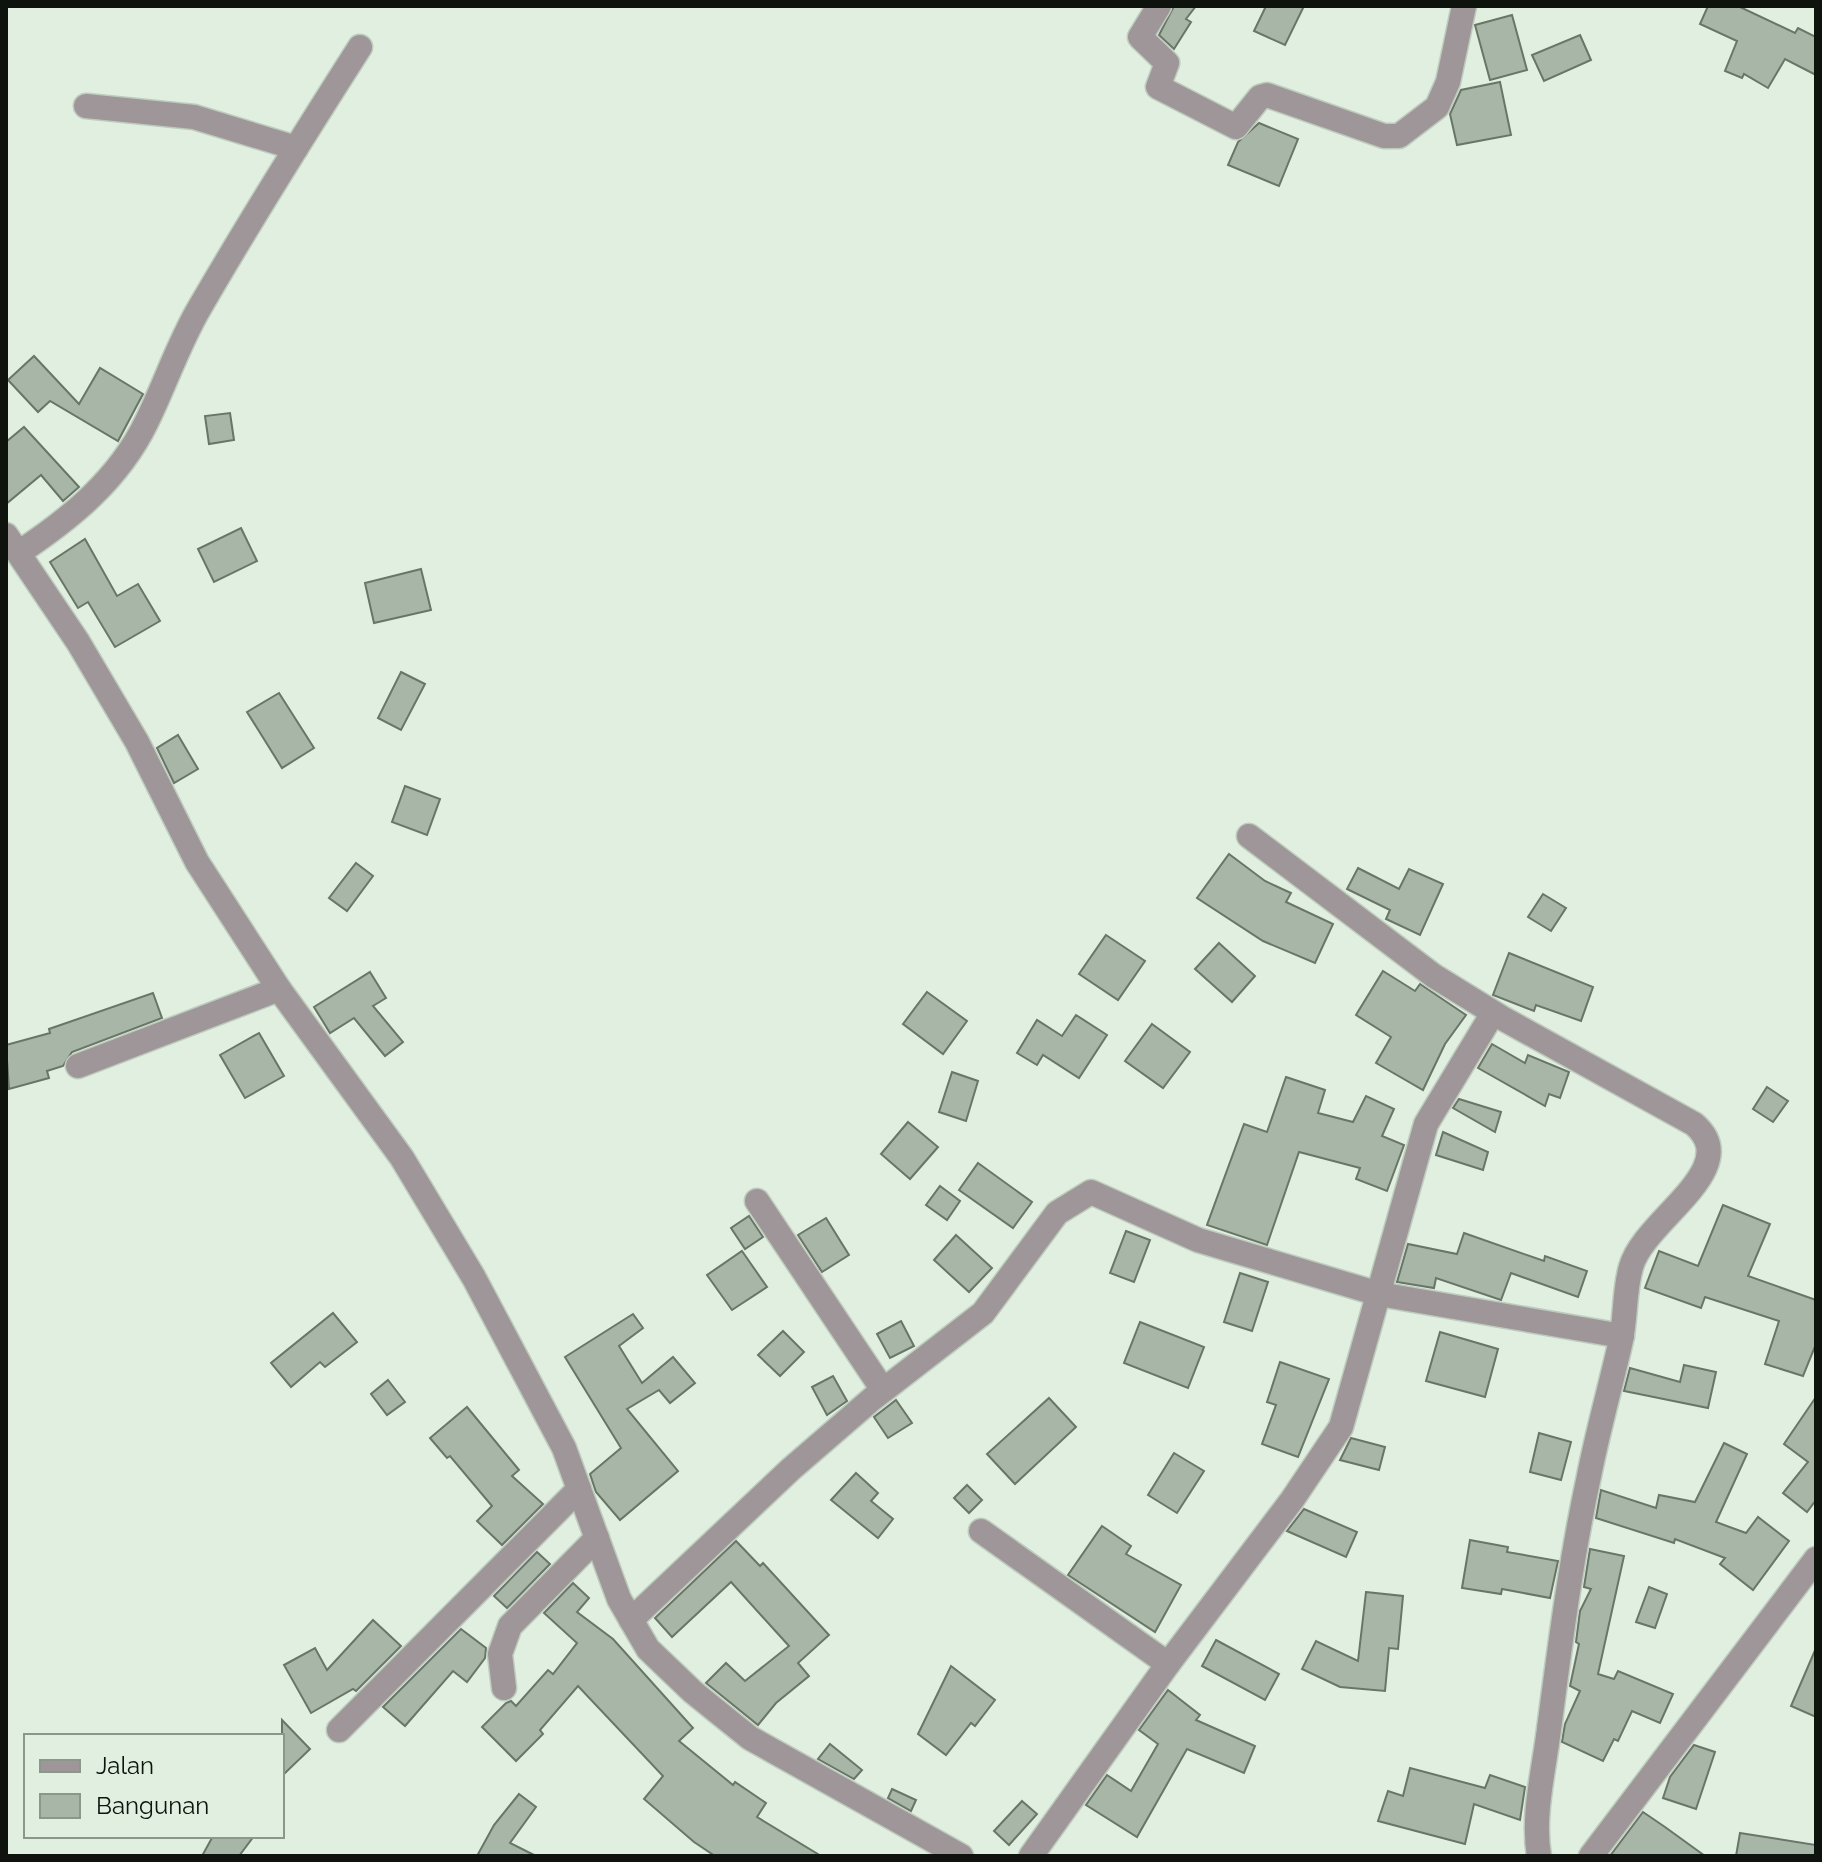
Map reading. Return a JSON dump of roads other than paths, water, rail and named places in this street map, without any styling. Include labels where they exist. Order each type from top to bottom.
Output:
[{"type":"street","points":[[1159,6],[1140,37],[1167,63],[1158,87],[1236,127],[1260,97],[1267,95],[1390,136],[1413,128],[1437,107],[1448,82],[1464,6]]},
{"type":"street","points":[[360,47],[194,317],[145,425],[112,477],[67,520],[13,544],[137,742],[197,862],[279,989],[402,1158],[466,1265],[528,1374],[564,1448],[619,1599],[648,1649],[693,1692],[750,1738],[961,1856]]},
{"type":"street","points":[[86,106],[194,117],[296,148]]},
{"type":"street","points":[[1249,836],[1434,976],[1493,1013],[1694,1124],[1705,1133],[1709,1159],[1701,1180],[1667,1212],[1639,1248],[1630,1267],[1622,1336],[1588,1478],[1554,1689],[1538,1818],[1539,1856]]},
{"type":"street","points":[[78,1066],[279,989]]},
{"type":"street","points":[[1031,1856],[1168,1664],[1292,1500],[1341,1427],[1426,1124],[1493,1013]]},
{"type":"street","points":[[631,1620],[791,1469],[883,1390],[983,1313],[1057,1213],[1091,1192],[1198,1240],[1379,1294],[1622,1336]]},
{"type":"street","points":[[757,1201],[883,1390]]},
{"type":"street","points":[[339,1730],[579,1489]]},
{"type":"street","points":[[981,1531],[1168,1664]]},
{"type":"street","points":[[504,1688],[500,1654],[510,1626],[597,1538]]},
{"type":"street","points":[[1591,1856],[1816,1559]]}]
